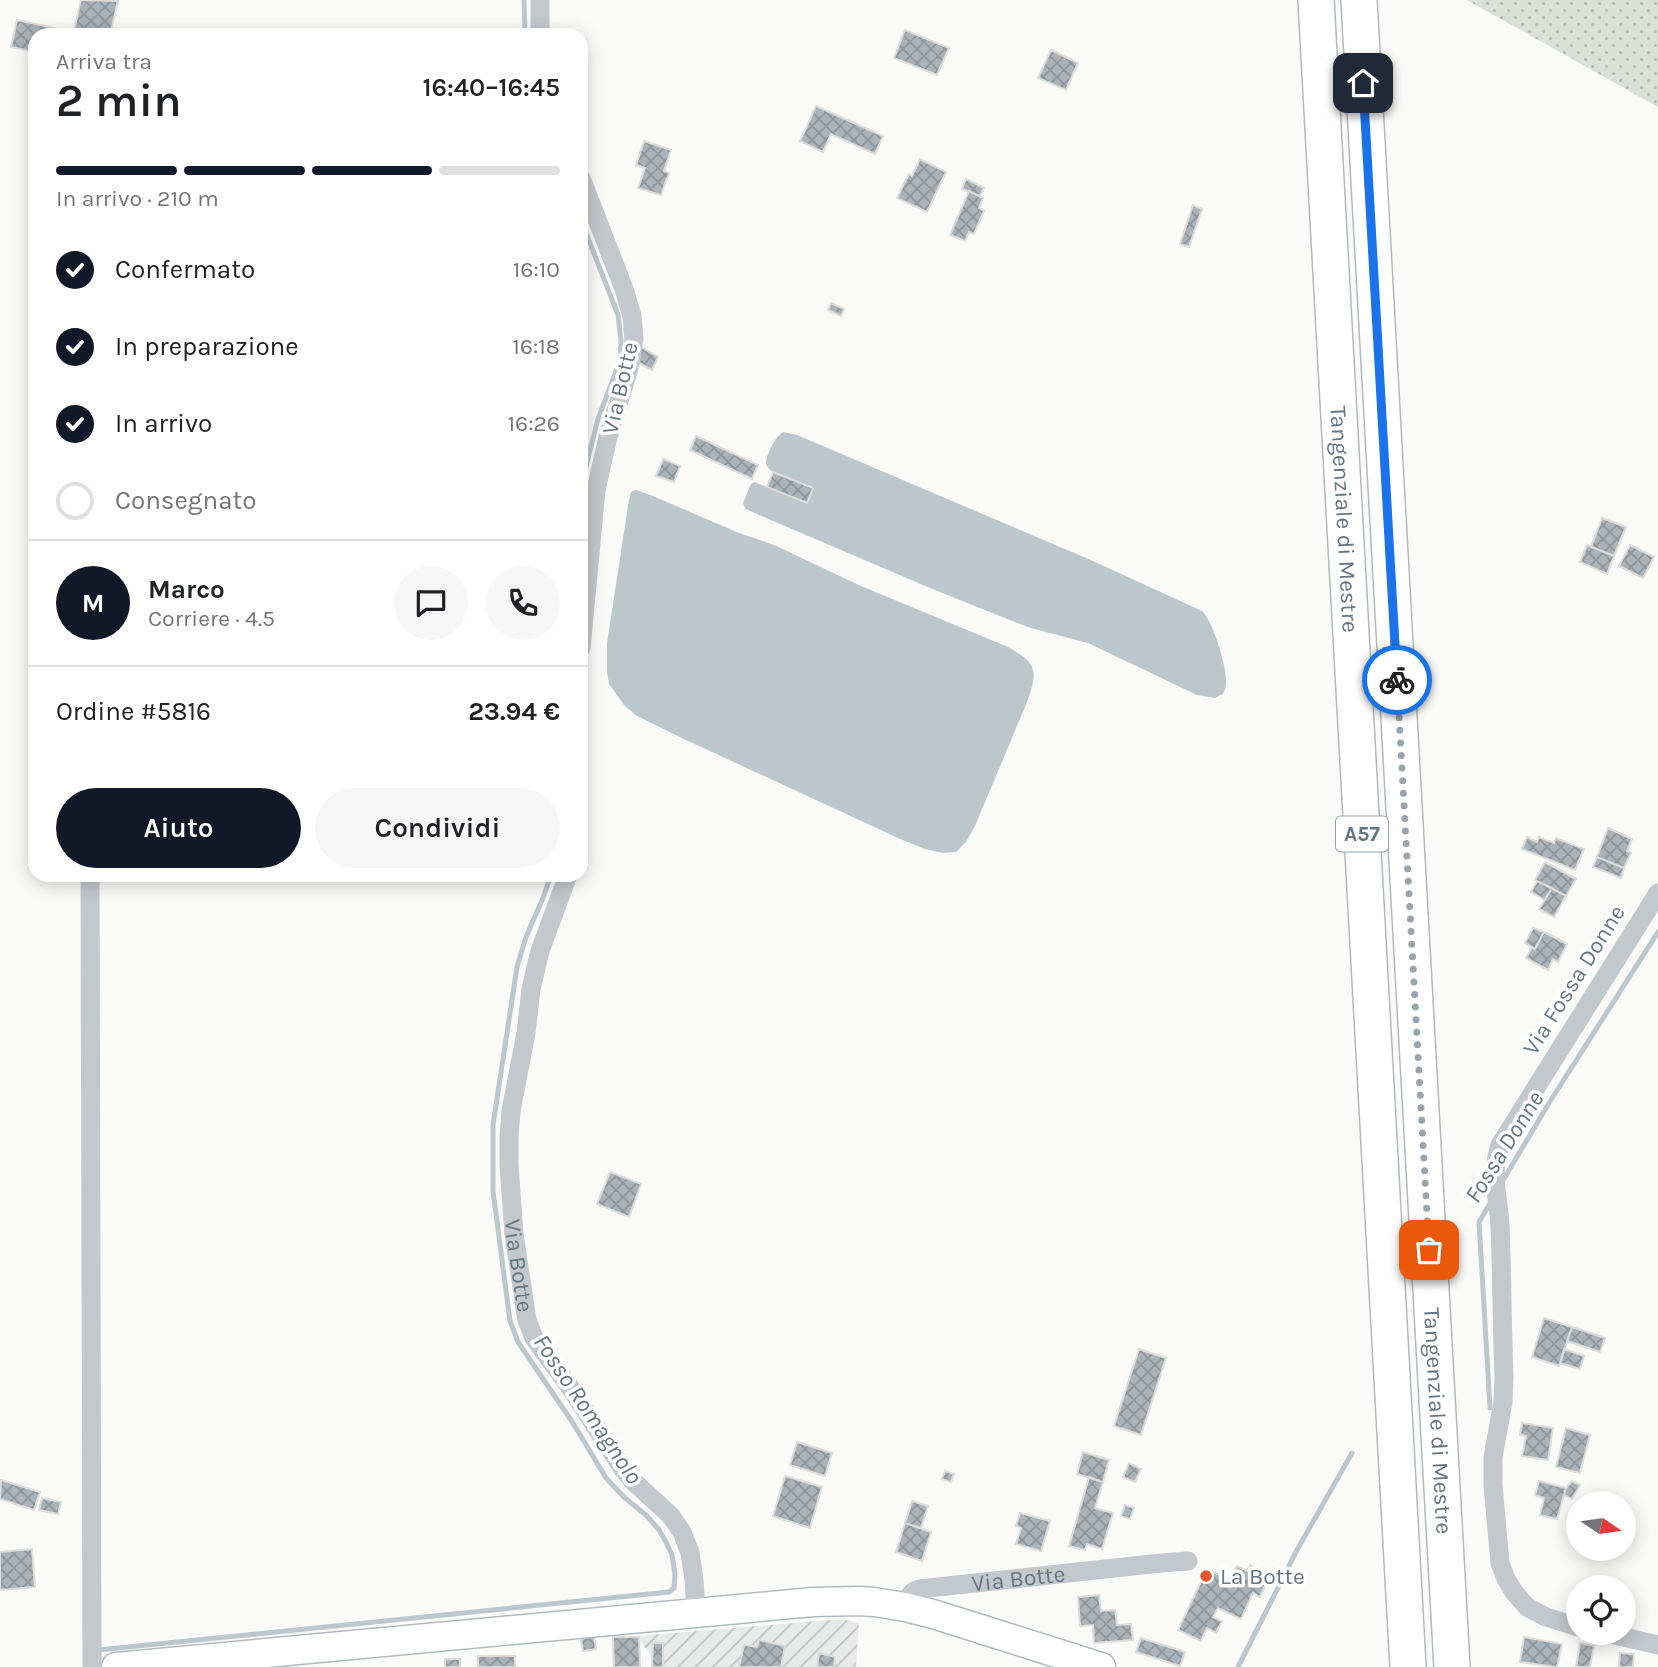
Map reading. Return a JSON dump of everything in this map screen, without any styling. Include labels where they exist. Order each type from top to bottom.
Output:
[{"type":"highway","name":"Tangenziale di Mestre","points":[[1316,0],[1408,1667]]},
{"type":"highway","name":"Tangenziale di Mestre","points":[[1359,0],[1452,1667]]},
{"type":"street","points":[[540,0],[540,28]]},
{"type":"street","name":"Via Botte","points":[[588,196],[624,289],[632,316],[634,340],[596,490],[588,574]]},
{"type":"street","points":[[90,882],[92,1667]]},
{"type":"street","name":"Via Botte","points":[[565,882],[540,951],[511,1111],[509,1165],[514,1234],[527,1320],[534,1338],[572,1390],[623,1469],[671,1516],[682,1532],[690,1553],[696,1612]]},
{"type":"street","name":"Via Fossa Donne","points":[[1566,1623],[1527,1607],[1506,1579],[1500,1563],[1493,1485],[1493,1457],[1503,1402],[1500,1221],[1494,1175],[1496,1159],[1500,1145],[1658,892]]},
{"type":"street","name":"Via Botte","points":[[905,1607],[909,1595],[919,1588],[1188,1561]]},
{"type":"street","name":"Via Botte","points":[[116,1667],[207,1663],[696,1612],[844,1601],[874,1602],[933,1614],[1101,1667]]},
{"type":"street","points":[[1636,1640],[1658,1645]]},
{"type":"shaded area","points":[[1467,0],[1658,0],[1658,107]]},
{"type":"shaded area","points":[[783,432],[797,435],[1093,561],[1202,611],[1211,624],[1222,656],[1226,676],[1223,694],[1214,698],[1197,695],[1088,643],[1007,619],[750,511],[743,503],[754,482],[807,502],[812,488],[780,476],[766,464],[772,445]]},
{"type":"shaded area","points":[[636,490],[774,545],[861,586],[1008,647],[1025,658],[1034,675],[1027,702],[975,826],[966,842],[956,852],[943,853],[925,849],[898,838],[684,739],[637,716],[624,705],[609,684],[607,643],[629,500],[631,492]]},
{"type":"shaded area","points":[[842,1619],[859,1623],[856,1667],[658,1667],[637,1636]]},
{"type":"building","points":[[81,0],[118,1],[112,28],[75,28]]},
{"type":"building","points":[[17,20],[54,28],[28,28],[28,51],[11,47]]},
{"type":"building","points":[[905,30],[949,48],[937,75],[894,58]]},
{"type":"building","points":[[1051,50],[1078,63],[1066,90],[1038,78]]},
{"type":"building","points":[[816,106],[883,136],[875,154],[831,134],[823,152],[800,141]]},
{"type":"building","points":[[644,141],[671,150],[664,171],[669,173],[661,195],[638,188],[645,168],[636,165]]},
{"type":"building","points":[[920,159],[946,172],[927,212],[897,198]]},
{"type":"building","points":[[966,179],[984,188],[980,196],[962,189]]},
{"type":"building","points":[[969,191],[983,198],[979,208],[984,211],[974,234],[969,232],[965,241],[950,235]]},
{"type":"building","points":[[1193,205],[1202,209],[1189,247],[1180,244]]},
{"type":"building","points":[[831,303],[844,309],[841,316],[828,310]]},
{"type":"building","points":[[641,347],[658,357],[652,370],[639,363]]},
{"type":"building","points":[[696,436],[758,465],[752,479],[690,450]]},
{"type":"building","points":[[663,459],[680,466],[674,482],[656,476]]},
{"type":"building","points":[[773,472],[813,488],[807,503],[767,487]]},
{"type":"building","points":[[1602,518],[1626,527],[1614,556],[1591,547]]},
{"type":"building","points":[[1587,545],[1614,556],[1607,574],[1580,562]]},
{"type":"building","points":[[1630,545],[1654,557],[1643,578],[1619,566]]},
{"type":"building","points":[[1608,828],[1632,839],[1627,851],[1631,853],[1624,868],[1597,857]]},
{"type":"building","points":[[1527,837],[1537,842],[1539,837],[1554,843],[1556,838],[1584,849],[1575,870],[1522,849]]},
{"type":"building","points":[[1597,857],[1624,868],[1621,878],[1593,867]]},
{"type":"building","points":[[1545,862],[1576,879],[1566,896],[1535,880]]},
{"type":"building","points":[[1537,881],[1552,888],[1545,900],[1531,892]]},
{"type":"building","points":[[1552,888],[1566,896],[1554,917],[1539,909]]},
{"type":"building","points":[[1533,928],[1544,932],[1535,949],[1525,943]]},
{"type":"building","points":[[1544,932],[1567,944],[1558,962],[1553,959],[1548,970],[1526,958],[1532,947],[1535,949]]},
{"type":"building","points":[[610,1172],[641,1184],[629,1217],[597,1204]]},
{"type":"building","points":[[1544,1318],[1572,1327],[1559,1366],[1532,1357]]},
{"type":"building","points":[[1572,1327],[1605,1338],[1600,1352],[1567,1341]]},
{"type":"building","points":[[1139,1349],[1166,1358],[1141,1435],[1114,1426]]},
{"type":"building","points":[[1564,1349],[1584,1356],[1580,1369],[1560,1363]]},
{"type":"building","points":[[1522,1423],[1553,1428],[1548,1460],[1522,1456],[1526,1436],[1520,1435]]},
{"type":"building","points":[[1566,1428],[1590,1435],[1580,1473],[1556,1467]]},
{"type":"building","points":[[797,1442],[832,1453],[825,1476],[790,1465]]},
{"type":"building","points":[[1083,1452],[1109,1460],[1103,1482],[1077,1474]]},
{"type":"building","points":[[1129,1463],[1141,1469],[1135,1482],[1123,1477]]},
{"type":"building","points":[[945,1471],[954,1474],[951,1482],[942,1479]]},
{"type":"building","points":[[785,1476],[822,1487],[810,1528],[773,1516]]},
{"type":"building","points":[[1089,1477],[1103,1482],[1095,1508],[1113,1513],[1102,1549],[1087,1544],[1085,1550],[1069,1546]]},
{"type":"building","points":[[1,1480],[40,1492],[34,1510],[0,1499]]},
{"type":"building","points":[[1539,1481],[1566,1488],[1557,1519],[1540,1515],[1544,1498],[1535,1495]]},
{"type":"building","points":[[1572,1481],[1580,1485],[1577,1491],[1566,1491],[1566,1496],[1564,1495],[1566,1488]]},
{"type":"building","points":[[42,1498],[61,1502],[58,1514],[39,1510]]},
{"type":"building","points":[[912,1501],[928,1506],[921,1528],[905,1523]]},
{"type":"building","points":[[1125,1505],[1134,1508],[1130,1519],[1121,1516]]},
{"type":"building","points":[[1020,1513],[1050,1521],[1041,1551],[1016,1544],[1021,1528],[1016,1526]]},
{"type":"building","points":[[905,1523],[931,1532],[922,1561],[896,1552]]},
{"type":"building","points":[[32,1549],[35,1587],[0,1590],[0,1552]]},
{"type":"building","points":[[1250,1565],[1270,1575],[1260,1597],[1253,1593],[1241,1619],[1218,1608],[1213,1617],[1222,1621],[1216,1633],[1207,1628],[1201,1641],[1178,1630],[1207,1569],[1230,1580],[1237,1566],[1247,1571]]},
{"type":"building","points":[[1099,1595],[1101,1611],[1115,1610],[1117,1625],[1131,1624],[1133,1640],[1094,1643],[1093,1625],[1080,1626],[1078,1597]]},
{"type":"building","points":[[594,1636],[596,1649],[583,1651],[581,1639]]},
{"type":"building","points":[[613,1637],[639,1637],[640,1667],[614,1667]]},
{"type":"building","points":[[1524,1637],[1562,1644],[1557,1667],[1520,1662]]},
{"type":"building","points":[[1141,1638],[1185,1652],[1180,1666],[1136,1652]]},
{"type":"building","points":[[759,1640],[785,1646],[781,1667],[739,1667],[744,1645],[757,1647]]},
{"type":"building","points":[[653,1643],[663,1643],[663,1667],[652,1667]]},
{"type":"building","points":[[1580,1645],[1594,1646],[1590,1667],[1576,1667]]},
{"type":"building","points":[[819,1653],[835,1657],[834,1667],[817,1667]]},
{"type":"building","points":[[1620,1653],[1634,1654],[1633,1667],[1619,1667]]},
{"type":"building","points":[[478,1656],[515,1656],[515,1667],[478,1667]]},
{"type":"building","points":[[445,1659],[460,1659],[460,1667],[445,1667]]},
{"type":"waterway","name":"Fosso Romagnolo","points":[[524,0],[525,28]]},
{"type":"waterway","name":"Fosso Romagnolo","points":[[588,238],[618,315],[621,341],[620,361],[598,419],[588,458]]},
{"type":"waterway","name":"Fosso Romagnolo","points":[[98,1650],[669,1592],[674,1588],[672,1555],[659,1530],[606,1478],[573,1423],[518,1342],[510,1321],[493,1191],[493,1125],[517,967],[549,882]]},
{"type":"waterway","name":"Fossa Donne","points":[[1502,1182],[1658,932]]},
{"type":"waterway","name":"Fossa Donne","points":[[1490,1408],[1479,1222],[1492,1200]]},
{"type":"waterway","name":"Fossa Donne","points":[[1238,1667],[1297,1550],[1352,1453]]},
{"type":"way so far","points":[[1397,680],[1429,1250]]},
{"type":"place","name":"La Botte","points":[[1206,1576]]},
{"type":"route","points":[[1363,83],[1397,680]]}]
